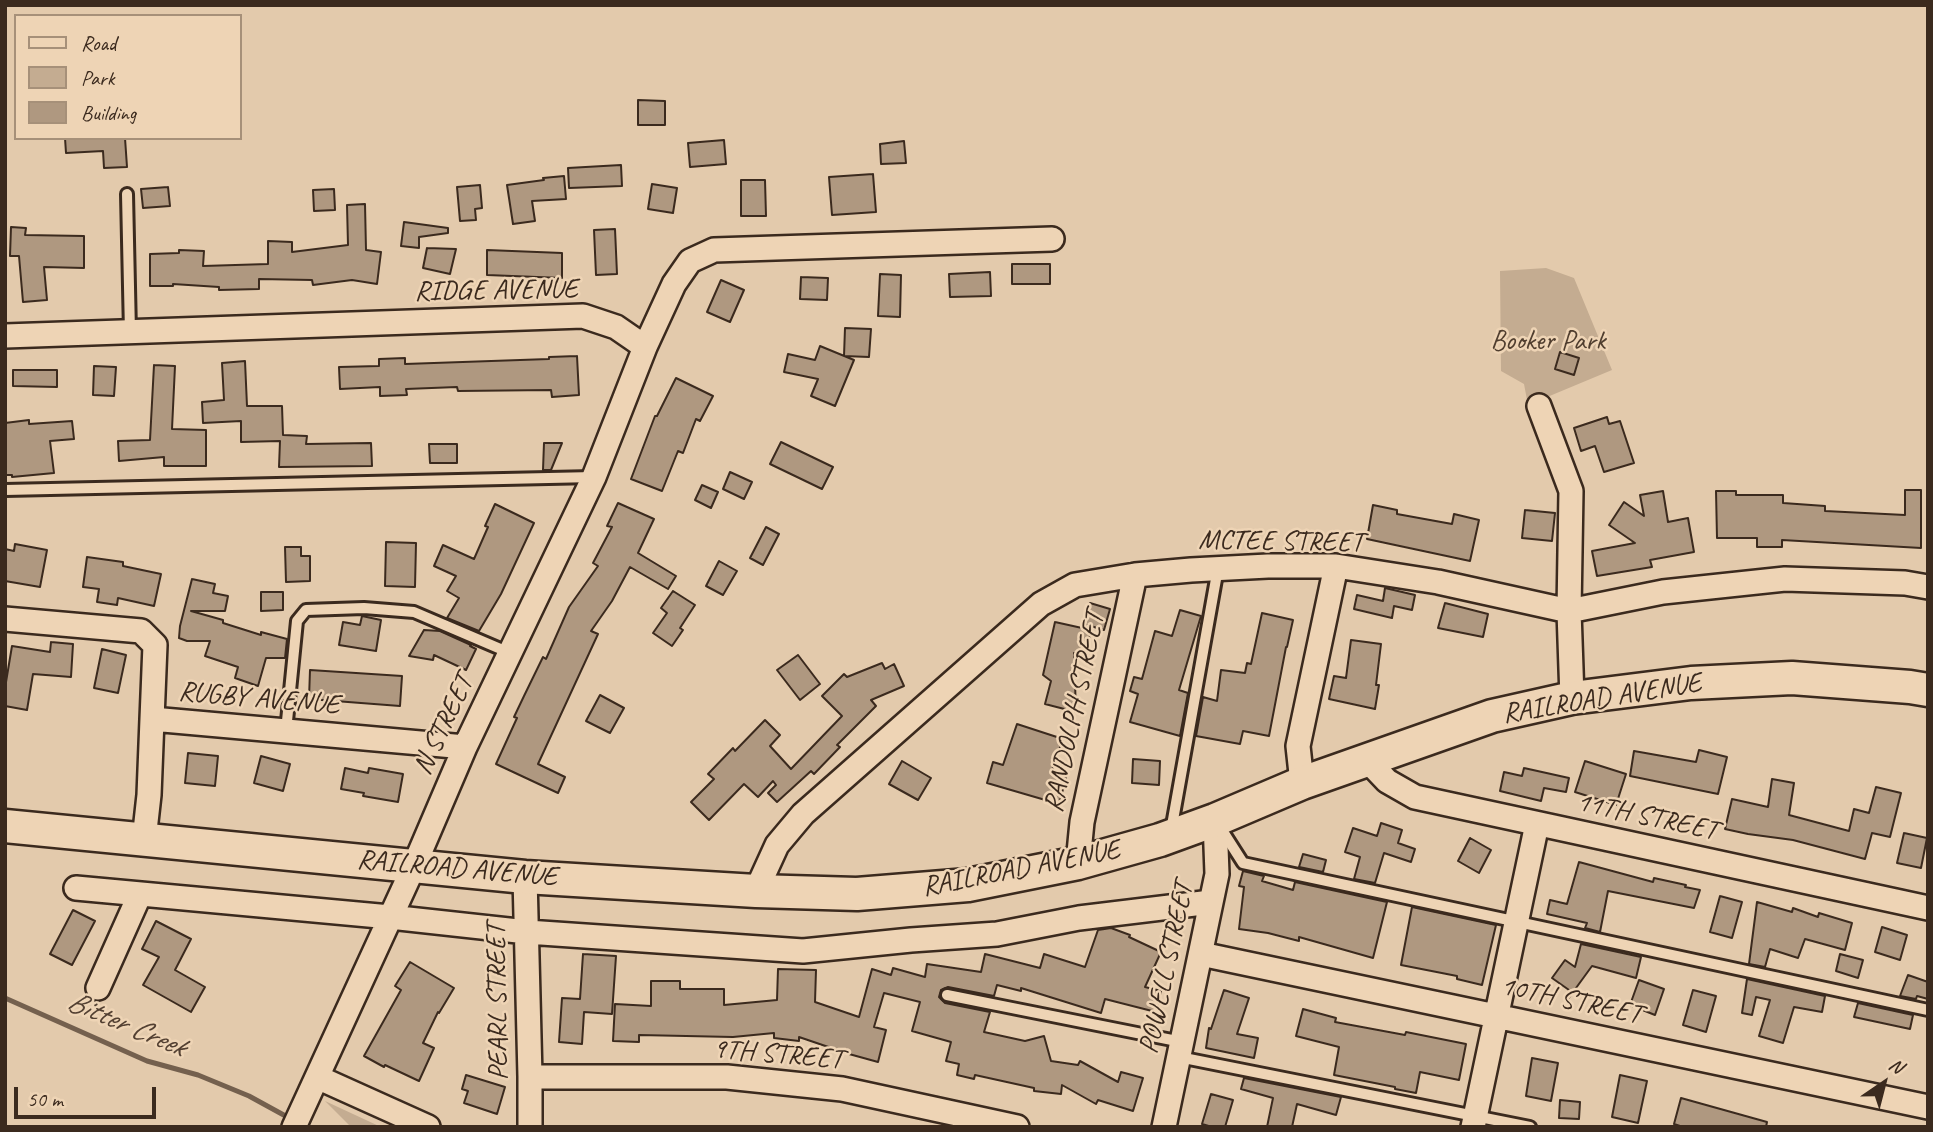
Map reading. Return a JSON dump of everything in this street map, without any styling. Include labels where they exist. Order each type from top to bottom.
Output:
[{"type":"street","points":[[645,347],[674,284],[690,261],[714,250],[1052,239]]},
{"type":"street","name":"RIDGE AVENUE","points":[[5,336],[583,316],[616,327],[645,347]]},
{"type":"street","name":"N STREET","points":[[294,1127],[415,866],[465,747],[594,477],[645,347]]},
{"type":"street","points":[[1539,406],[1571,491],[1569,611],[1572,698]]},
{"type":"street","points":[[1302,783],[1298,746],[1336,566]]},
{"type":"street","name":"MCTEE STREET","points":[[756,891],[777,845],[803,814],[1041,604],[1075,585],[1135,575],[1218,568],[1336,566],[1438,582],[1569,611],[1663,592],[1785,579],[1905,583],[1928,587]]},
{"type":"street","name":"RANDOLPH STREET","points":[[1078,863],[1082,822],[1135,575]]},
{"type":"street","name":"RUGBY AVENUE","points":[[5,619],[141,631],[155,645],[152,719],[465,747]]},
{"type":"street","name":"RAILROAD AVENUE","points":[[5,826],[525,877],[756,891],[857,894],[968,885],[1078,863],[1170,836],[1302,783],[1492,716],[1572,698],[1691,683],[1792,678],[1928,690]]},
{"type":"street","points":[[144,840],[152,719]]},
{"type":"street","name":"11TH STREET","points":[[1367,760],[1387,780],[1415,797],[1928,908]]},
{"type":"street","name":"POWELL STREET","points":[[1164,1127],[1217,874],[1215,820]]},
{"type":"street","points":[[1474,1121],[1537,824]]},
{"type":"street","name":"PEARL STREET","points":[[525,877],[530,1127]]},
{"type":"street","points":[[75,888],[527,932],[803,951],[998,933],[1079,918],[1211,902]]},
{"type":"street","points":[[98,988],[140,894]]},
{"type":"street","name":"10TH STREET","points":[[1201,954],[1928,1107]]},
{"type":"street","name":"9TH STREET","points":[[530,1077],[727,1077],[842,1089],[1017,1127]]},
{"type":"street","points":[[314,1084],[428,1127]]},
{"type":"lane","points":[[127,194],[130,333]]},
{"type":"lane","points":[[5,490],[594,477]]},
{"type":"lane","points":[[1170,836],[1218,568]]},
{"type":"lane","points":[[286,731],[297,621],[306,610],[364,608],[414,612],[510,653]]},
{"type":"lane","points":[[1215,820],[1243,863],[1928,1010]]},
{"type":"lane","points":[[947,995],[1474,1121],[1530,1127]]},
{"type":"green space","name":"Booker Park","points":[[1546,268],[1574,278],[1612,370],[1528,405],[1524,384],[1501,371],[1500,271]]},
{"type":"green space","points":[[325,1101],[381,1127],[351,1127]]},
{"type":"building","points":[[638,100],[665,101],[665,125],[638,125]]},
{"type":"building","points":[[65,140],[125,140],[127,167],[104,168],[103,151],[66,153]]},
{"type":"building","points":[[724,140],[726,164],[690,167],[688,143]]},
{"type":"building","points":[[904,141],[906,163],[881,164],[880,144]]},
{"type":"building","points":[[621,165],[622,186],[569,188],[568,168]]},
{"type":"building","points":[[873,174],[876,212],[832,215],[829,177]]},
{"type":"building","points":[[564,176],[566,199],[532,201],[535,221],[513,224],[507,185]]},
{"type":"building","points":[[741,180],[765,180],[766,216],[741,216]]},
{"type":"building","points":[[652,184],[677,188],[673,213],[648,209]]},
{"type":"building","points":[[480,185],[482,208],[475,209],[476,220],[460,221],[457,187]]},
{"type":"building","points":[[168,187],[170,206],[143,208],[141,189]]},
{"type":"building","points":[[334,189],[335,210],[314,211],[313,190]]},
{"type":"building","points":[[365,204],[366,250],[381,252],[377,284],[352,280],[313,285],[312,280],[259,279],[259,289],[219,290],[219,287],[173,284],[150,286],[150,254],[179,253],[179,250],[204,251],[203,266],[268,264],[268,241],[292,242],[292,252],[348,245],[347,205]]},
{"type":"building","points":[[404,222],[448,228],[448,233],[419,237],[419,248],[401,246]]},
{"type":"building","points":[[11,227],[26,228],[25,235],[84,236],[84,268],[44,267],[47,300],[23,302],[19,256],[10,256]]},
{"type":"building","points":[[615,229],[617,274],[596,275],[594,230]]},
{"type":"building","points":[[427,248],[456,249],[450,274],[423,268]]},
{"type":"building","points":[[487,250],[562,253],[562,278],[487,275]]},
{"type":"building","points":[[1012,264],[1050,264],[1050,284],[1012,284]]},
{"type":"building","points":[[990,272],[991,296],[950,297],[949,274]]},
{"type":"building","points":[[880,274],[901,275],[900,317],[878,316]]},
{"type":"building","points":[[801,277],[828,278],[827,300],[800,299]]},
{"type":"building","points":[[721,280],[744,290],[730,322],[707,312]]},
{"type":"building","points":[[845,328],[871,329],[869,357],[844,356]]},
{"type":"building","points":[[820,346],[854,360],[835,406],[811,396],[818,379],[784,372],[788,354],[815,360]]},
{"type":"building","points":[[1560,352],[1579,358],[1574,375],[1555,369]]},
{"type":"building","points":[[577,356],[579,395],[552,397],[551,390],[458,391],[457,387],[406,389],[407,395],[380,396],[380,387],[340,389],[339,367],[379,366],[379,359],[405,358],[405,364]]},
{"type":"building","points":[[245,361],[247,406],[282,406],[283,435],[307,436],[306,444],[371,443],[372,466],[279,467],[280,441],[241,442],[241,421],[203,423],[202,402],[224,400],[222,363]]},
{"type":"building","points":[[154,365],[175,366],[172,429],[206,430],[206,466],[164,466],[164,457],[119,461],[118,441],[150,440]]},
{"type":"building","points":[[94,366],[116,367],[114,396],[93,395]]},
{"type":"building","points":[[13,370],[57,370],[57,387],[13,386]]},
{"type":"building","points":[[676,378],[713,396],[700,421],[696,419],[683,453],[678,451],[662,491],[631,479],[655,416]]},
{"type":"building","points":[[1607,417],[1609,424],[1620,421],[1634,463],[1604,472],[1595,446],[1581,451],[1574,428]]},
{"type":"building","points":[[29,420],[29,424],[72,421],[74,439],[50,441],[54,473],[12,477],[5,475],[5,423]]},
{"type":"building","points":[[781,442],[833,467],[822,489],[770,464]]},
{"type":"building","points":[[544,443],[562,443],[551,470],[543,470]]},
{"type":"building","points":[[429,444],[457,444],[457,463],[430,463]]},
{"type":"building","points":[[730,472],[752,482],[744,499],[723,489]]},
{"type":"building","points":[[702,485],[718,492],[711,508],[695,500]]},
{"type":"building","points":[[1905,490],[1921,490],[1921,548],[1782,540],[1782,547],[1757,547],[1757,538],[1717,538],[1716,491],[1736,491],[1736,495],[1783,495],[1783,503],[1825,506],[1825,511],[1905,515]]},
{"type":"building","points":[[1663,491],[1668,522],[1688,518],[1694,552],[1650,560],[1652,567],[1597,576],[1592,551],[1635,543],[1609,525],[1624,502],[1644,516],[1640,495]]},
{"type":"building","points":[[618,503],[654,519],[638,553],[676,576],[668,589],[630,567],[612,601],[591,631],[598,634],[538,764],[565,777],[558,793],[496,764],[517,718],[514,717],[543,657],[546,659],[569,607],[598,566],[593,563],[612,527],[607,526]]},
{"type":"building","points":[[495,504],[534,523],[501,594],[479,631],[447,618],[459,598],[447,591],[456,576],[434,566],[443,545],[474,559]]},
{"type":"building","points":[[1373,505],[1397,510],[1397,514],[1452,524],[1454,514],[1479,520],[1470,561],[1367,539]]},
{"type":"building","points":[[1525,510],[1555,513],[1552,541],[1522,538]]},
{"type":"building","points":[[766,527],[779,534],[763,565],[750,558]]},
{"type":"building","points":[[386,542],[416,543],[415,587],[385,586]]},
{"type":"building","points":[[15,544],[47,550],[40,587],[5,581],[5,549],[14,551]]},
{"type":"building","points":[[285,547],[301,547],[301,556],[310,556],[310,581],[286,582]]},
{"type":"building","points":[[87,557],[123,562],[123,566],[161,574],[154,606],[118,598],[117,605],[97,602],[99,589],[83,587]]},
{"type":"building","points":[[719,561],[737,571],[723,595],[706,586]]},
{"type":"building","points":[[192,579],[215,584],[213,593],[228,596],[225,611],[191,611],[261,635],[261,632],[287,639],[285,658],[266,658],[258,686],[235,678],[238,667],[205,656],[210,641],[187,641],[179,638]]},
{"type":"building","points":[[1385,588],[1415,595],[1412,610],[1394,606],[1392,618],[1354,609],[1357,595],[1383,601]]},
{"type":"building","points":[[673,591],[695,605],[672,646],[653,633],[667,613],[661,608]]},
{"type":"building","points":[[261,592],[283,592],[283,610],[261,611]]},
{"type":"building","points":[[1090,603],[1110,609],[1104,630],[1084,624]]},
{"type":"building","points":[[1445,603],[1488,614],[1483,637],[1438,628]]},
{"type":"building","points":[[1180,610],[1201,616],[1179,690],[1188,693],[1180,736],[1130,722],[1138,694],[1130,691],[1134,677],[1142,679],[1155,631],[1172,636]]},
{"type":"building","points":[[1262,613],[1293,620],[1269,736],[1243,731],[1240,744],[1196,736],[1203,697],[1217,701],[1221,670],[1245,673],[1247,663],[1251,664]]},
{"type":"building","points":[[362,616],[381,620],[376,651],[339,645],[343,622],[360,625]]},
{"type":"building","points":[[1055,622],[1091,630],[1085,655],[1074,653],[1076,712],[1045,704],[1051,681],[1043,675]]},
{"type":"building","points":[[424,630],[440,631],[476,649],[466,670],[434,655],[433,660],[409,656]]},
{"type":"building","points":[[1351,640],[1381,644],[1375,709],[1329,699],[1334,676],[1346,678]]},
{"type":"building","points":[[51,642],[73,644],[71,677],[33,674],[27,710],[5,706],[12,646],[50,652]]},
{"type":"building","points":[[102,649],[126,655],[118,693],[94,688]]},
{"type":"building","points":[[798,655],[820,684],[800,700],[777,670]]},
{"type":"building","points":[[882,663],[885,669],[894,664],[904,686],[871,700],[876,706],[837,745],[840,747],[814,774],[811,771],[777,802],[768,793],[776,785],[773,781],[758,797],[744,784],[709,820],[691,802],[714,779],[708,774],[765,720],[780,735],[770,746],[791,769],[842,716],[822,696],[844,674],[847,677]]},
{"type":"building","points":[[310,670],[402,676],[400,706],[309,699]]},
{"type":"building","points":[[600,695],[624,708],[610,733],[586,721]]},
{"type":"building","points":[[1017,724],[1063,739],[1051,773],[1066,778],[1059,804],[987,783],[993,762],[1003,765]]},
{"type":"building","points":[[1699,750],[1727,757],[1718,794],[1630,776],[1634,751],[1696,762]]},
{"type":"building","points":[[188,753],[218,756],[215,786],[185,783]]},
{"type":"building","points":[[261,756],[290,764],[283,791],[254,783]]},
{"type":"building","points":[[1133,759],[1160,761],[1159,785],[1132,783]]},
{"type":"building","points":[[902,761],[931,778],[918,800],[889,784]]},
{"type":"building","points":[[1585,761],[1626,774],[1616,805],[1575,792]]},
{"type":"building","points":[[345,768],[368,773],[369,768],[403,774],[398,802],[341,789]]},
{"type":"building","points":[[1524,768],[1569,778],[1566,792],[1544,788],[1541,801],[1500,791],[1504,772],[1522,776]]},
{"type":"building","points":[[1772,779],[1794,783],[1789,815],[1849,831],[1854,809],[1869,813],[1876,787],[1901,793],[1890,837],[1872,833],[1865,859],[1793,840],[1725,829],[1732,799],[1768,807]]},
{"type":"building","points":[[1381,823],[1402,830],[1398,843],[1415,849],[1411,862],[1384,853],[1375,883],[1354,879],[1360,857],[1345,852],[1353,828],[1377,836]]},
{"type":"building","points":[[1904,833],[1927,838],[1921,868],[1897,863]]},
{"type":"building","points":[[1470,838],[1491,850],[1479,873],[1458,861]]},
{"type":"building","points":[[1303,854],[1326,860],[1323,872],[1299,867]]},
{"type":"building","points":[[1579,862],[1653,882],[1654,878],[1700,890],[1694,908],[1608,891],[1600,932],[1585,928],[1587,923],[1547,914],[1550,900],[1567,904]]},
{"type":"building","points":[[1243,871],[1264,876],[1262,881],[1293,890],[1295,882],[1387,902],[1373,958],[1299,937],[1299,941],[1239,929],[1244,887],[1239,886]]},
{"type":"building","points":[[1720,896],[1742,902],[1732,938],[1710,932]]},
{"type":"building","points":[[1757,902],[1792,912],[1793,908],[1818,917],[1819,913],[1852,923],[1845,950],[1805,939],[1798,958],[1770,949],[1765,967],[1749,964]]},
{"type":"building","points":[[1412,907],[1496,925],[1482,985],[1457,979],[1457,976],[1401,965]]},
{"type":"building","points":[[73,910],[95,921],[72,965],[50,954]]},
{"type":"building","points":[[156,921],[191,939],[175,970],[205,987],[191,1012],[143,985],[159,957],[142,949]]},
{"type":"building","points":[[1882,927],[1907,935],[1900,960],[1875,952]]},
{"type":"building","points":[[1111,928],[1161,952],[1145,987],[1161,991],[1156,1012],[1105,999],[1101,1013],[1021,988],[1021,991],[997,985],[994,996],[948,987],[941,990],[939,997],[945,1003],[990,1012],[984,1032],[1025,1041],[1044,1036],[1051,1061],[1078,1065],[1080,1061],[1118,1082],[1121,1072],[1143,1078],[1133,1111],[1098,1100],[1096,1104],[1062,1085],[1061,1094],[1034,1091],[1034,1088],[975,1075],[974,1079],[957,1075],[959,1064],[946,1061],[951,1042],[912,1031],[920,1002],[884,993],[874,1027],[886,1030],[878,1062],[799,1037],[799,1041],[774,1038],[774,1033],[733,1037],[639,1035],[639,1042],[613,1041],[615,1004],[651,1006],[651,981],[680,981],[680,989],[724,989],[724,1005],[777,1000],[778,969],[816,970],[815,1002],[859,1017],[872,969],[891,975],[893,968],[925,977],[927,964],[981,972],[985,954],[1040,968],[1044,954],[1085,967],[1098,930]]},
{"type":"building","points":[[1581,944],[1641,957],[1636,978],[1592,966],[1568,999],[1569,990],[1552,978],[1565,960],[1575,967]]},
{"type":"building","points":[[583,954],[616,956],[612,1014],[584,1012],[582,1044],[559,1042],[562,998],[580,999]]},
{"type":"building","points":[[1840,954],[1863,960],[1858,978],[1836,971]]},
{"type":"building","points":[[410,962],[454,988],[438,1012],[423,1043],[434,1048],[419,1081],[364,1056],[401,990],[395,986]]},
{"type":"building","points":[[1908,975],[1928,982],[1928,999],[1900,996]]},
{"type":"building","points":[[1747,979],[1825,996],[1822,1012],[1794,1007],[1783,1043],[1759,1036],[1770,1000],[1756,997],[1752,1015],[1742,1013]]},
{"type":"building","points":[[1639,980],[1664,989],[1655,1015],[1630,1005]]},
{"type":"building","points":[[1224,990],[1249,998],[1237,1034],[1258,1038],[1254,1058],[1206,1048],[1209,1028],[1211,1029]]},
{"type":"building","points":[[1693,990],[1716,996],[1706,1032],[1683,1025]]},
{"type":"building","points":[[1858,1003],[1913,1015],[1910,1029],[1854,1017]]},
{"type":"building","points":[[1303,1009],[1336,1018],[1335,1022],[1466,1044],[1459,1080],[1420,1072],[1416,1093],[1334,1075],[1339,1047],[1296,1036]]},
{"type":"building","points":[[1532,1058],[1558,1063],[1551,1101],[1526,1096]]},
{"type":"building","points":[[466,1075],[505,1087],[497,1114],[464,1103],[468,1091],[462,1089]]},
{"type":"building","points":[[1620,1075],[1647,1081],[1638,1123],[1612,1117]]},
{"type":"building","points":[[1244,1078],[1341,1097],[1336,1115],[1297,1104],[1292,1127],[1267,1127],[1273,1098],[1241,1089]]},
{"type":"building","points":[[1211,1094],[1233,1100],[1225,1127],[1202,1124]]},
{"type":"building","points":[[1681,1098],[1767,1122],[1766,1127],[1683,1127],[1674,1124]]},
{"type":"building","points":[[1560,1100],[1580,1102],[1579,1119],[1559,1118]]},
{"type":"waterway","name":"Bitter Creek","points":[[5,998],[147,1061],[198,1075],[249,1096],[291,1119]]}]
